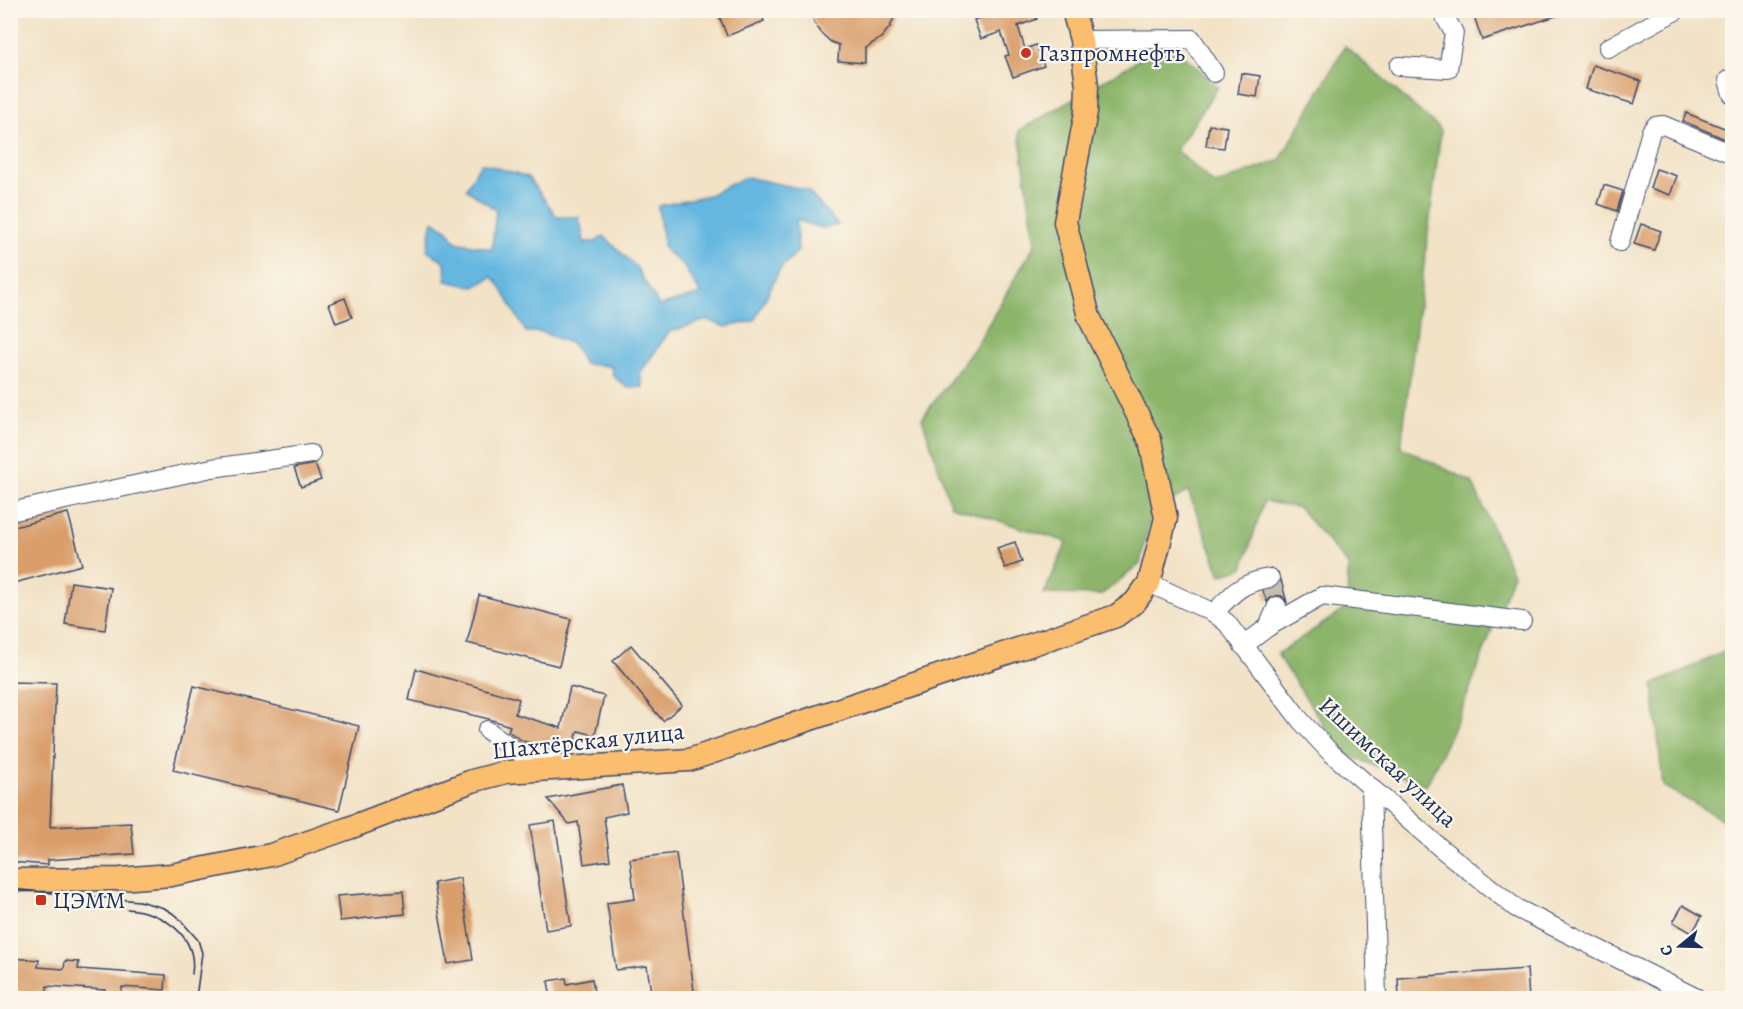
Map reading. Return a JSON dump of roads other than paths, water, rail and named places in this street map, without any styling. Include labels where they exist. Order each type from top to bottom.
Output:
[{"type":"main road","points":[[1072,10],[1081,40],[1087,86],[1086,112],[1065,222],[1089,317],[1150,441],[1166,518],[1149,583]]},
{"type":"main road","name":"Шахтёрская улица","points":[[10,880],[120,879],[171,875],[271,855],[472,782],[506,772],[689,760],[1116,616],[1135,602],[1149,583]]},
{"type":"street","points":[[1399,66],[1448,69],[1454,33],[1441,10]]},
{"type":"street","points":[[1608,48],[1677,10]]},
{"type":"street","points":[[1081,40],[1192,39],[1214,73]]},
{"type":"street","points":[[1732,78],[1728,80],[1732,94]]},
{"type":"street","points":[[1620,242],[1651,131],[1655,126],[1663,125],[1732,154]]},
{"type":"street","points":[[10,512],[212,468],[311,454]]},
{"type":"street","points":[[1214,613],[1239,588],[1256,580],[1270,578]]},
{"type":"street","name":"Ишимская улица","points":[[1149,583],[1214,613],[1227,623],[1301,722],[1330,752],[1443,850],[1516,908],[1697,999]]},
{"type":"street","points":[[1243,646],[1269,627],[1322,596],[1522,621]]},
{"type":"street","points":[[1269,627],[1277,606]]},
{"type":"street","points":[[487,730],[518,752],[571,768]]},
{"type":"street","points":[[1371,787],[1377,999]]},
{"type":"water","points":[[481,163],[528,177],[557,217],[579,217],[584,242],[595,242],[604,236],[636,267],[659,306],[701,294],[683,265],[664,249],[658,206],[709,195],[746,177],[807,190],[838,225],[822,228],[796,220],[798,251],[780,269],[754,321],[726,327],[707,320],[669,332],[640,373],[643,387],[628,388],[613,376],[611,366],[584,364],[573,344],[541,332],[526,332],[498,283],[492,277],[474,287],[446,281],[445,262],[427,250],[433,221],[447,229],[456,242],[492,249],[496,210],[466,189]]},
{"type":"tunnel","points":[[1270,578],[1277,606]]},
{"type":"tram line","points":[[10,889],[139,901],[164,908],[177,916],[198,940],[202,953],[196,998]]},
{"type":"tram line","points":[[127,909],[153,915],[165,920],[175,928],[189,947],[192,974]]},
{"type":"place","name":"Газпромнефть","points":[[1026,53]]},
{"type":"place","name":"ЦЭММ","points":[[41,900]]}]
